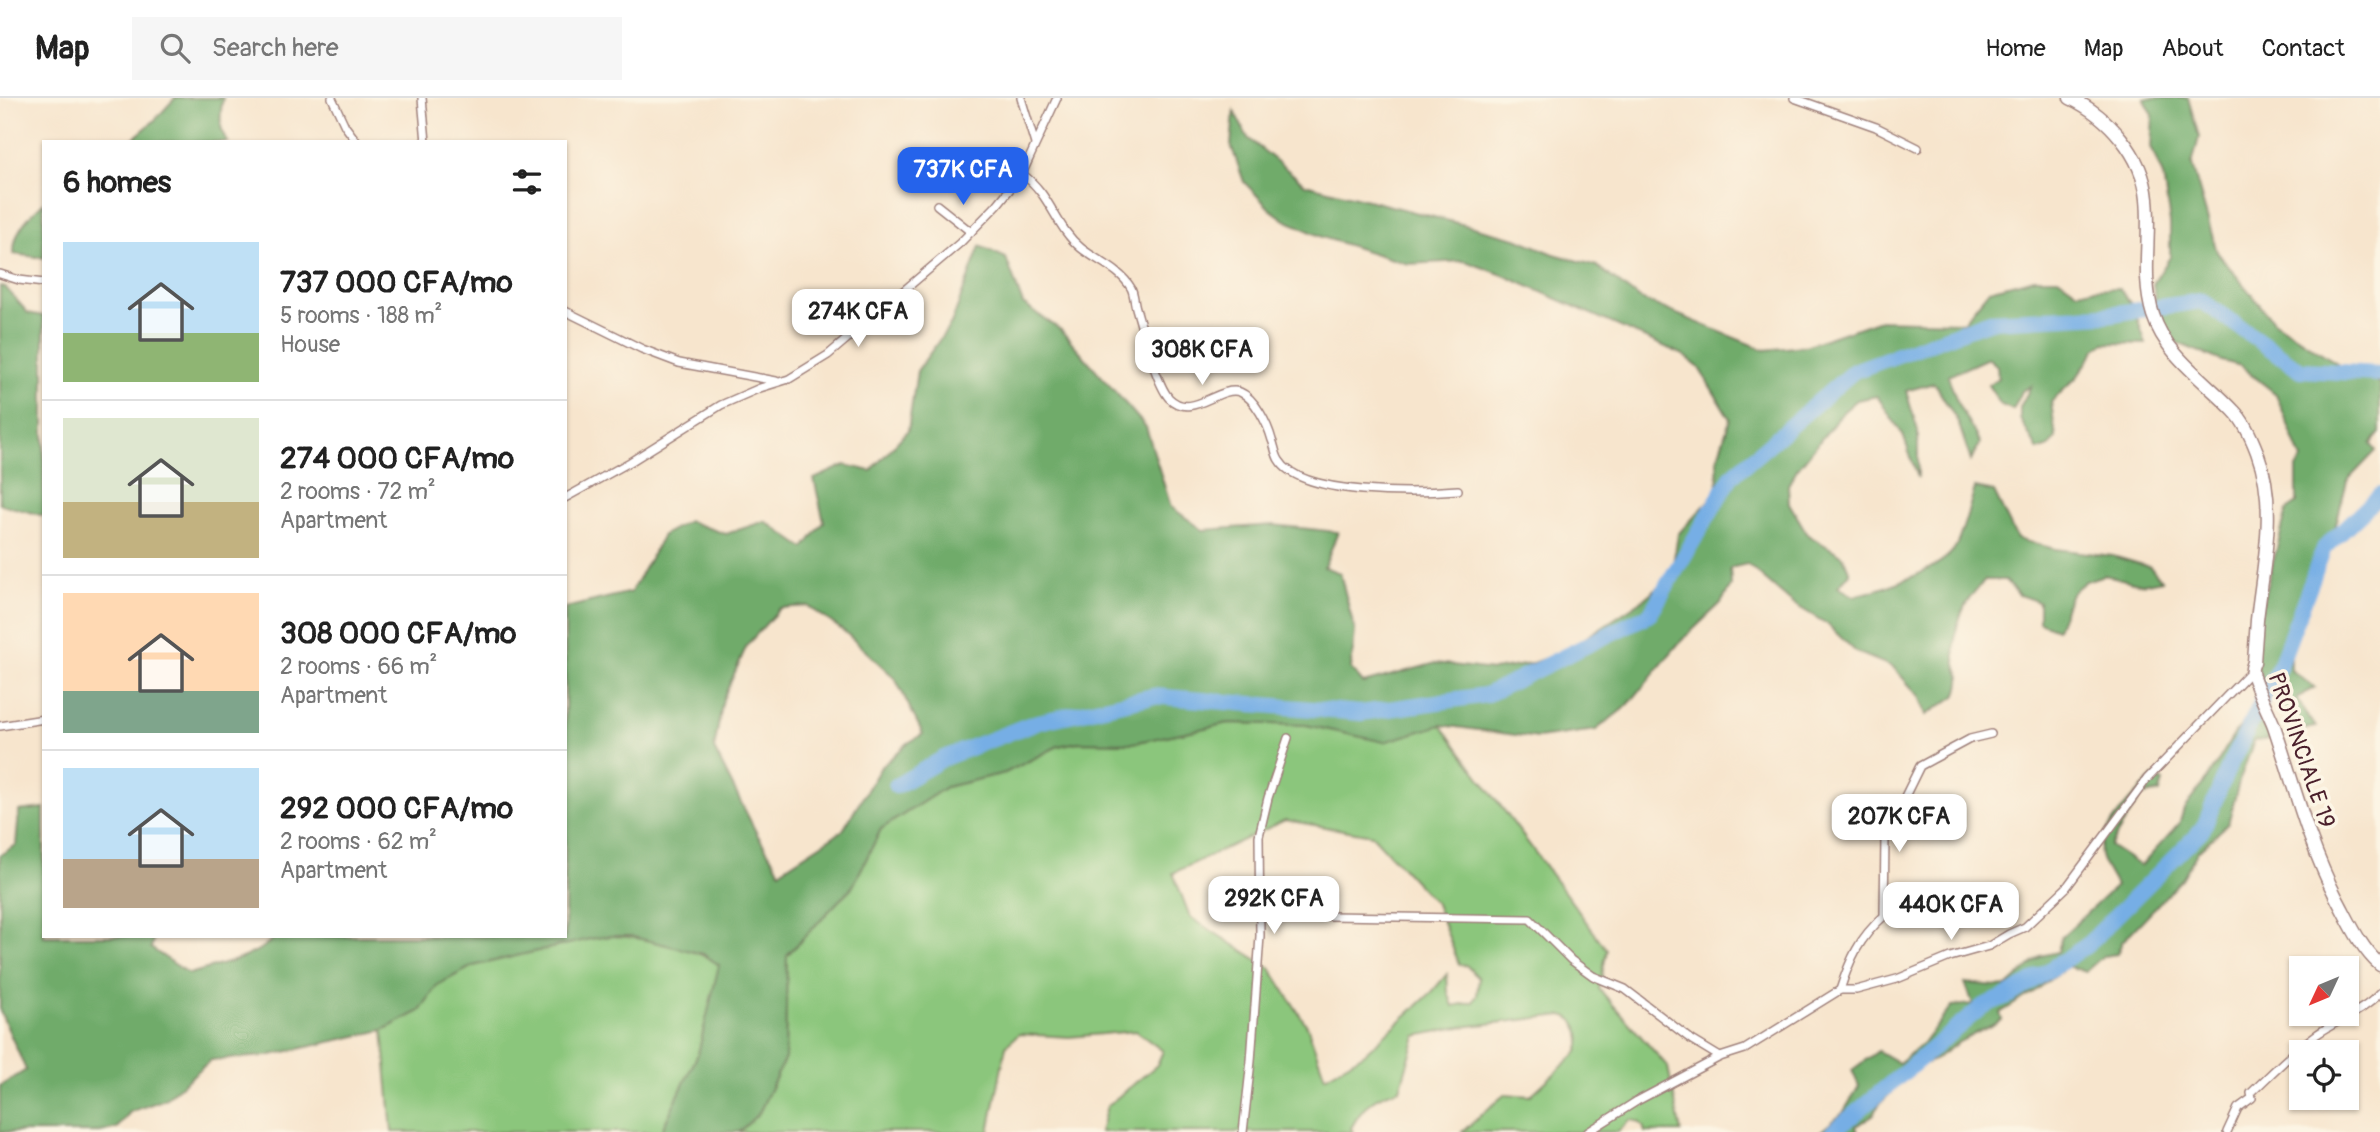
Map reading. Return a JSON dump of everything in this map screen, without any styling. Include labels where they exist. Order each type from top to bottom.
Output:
[{"type":"main road","name":"PROVINCIALE 19","points":[[2070,98],[2103,118],[2118,135],[2143,180],[2147,197],[2148,293],[2159,329],[2181,359],[2236,412],[2257,453],[2267,489],[2269,514],[2251,671],[2272,720],[2303,821],[2327,884],[2364,949],[2380,965]]},
{"type":"street","points":[[332,98],[345,126],[356,140]]},
{"type":"street","points":[[422,98],[426,140]]},
{"type":"street","points":[[1021,98],[1035,145]]},
{"type":"street","points":[[567,497],[630,462],[721,405],[789,379],[828,355],[971,232],[997,205],[1022,174],[1057,98]]},
{"type":"street","points":[[1794,98],[1876,127],[1918,148]]},
{"type":"street","points":[[1022,174],[1034,182],[1065,231],[1080,248],[1122,277],[1132,289],[1149,348],[1170,399],[1182,405],[1195,405],[1231,392],[1241,392],[1263,418],[1278,459],[1286,469],[1327,485],[1358,491],[1419,493],[1458,490]]},
{"type":"street","points":[[937,205],[971,232]]},
{"type":"street","points":[[0,274],[42,283]]},
{"type":"street","points":[[567,312],[642,349],[679,363],[780,382]]},
{"type":"street","points":[[1588,1132],[1637,1101],[1720,1057],[1745,1049],[1840,990],[1856,990],[1898,979],[1950,957],[1989,946],[2025,928],[2066,888],[2147,779],[2251,671]]},
{"type":"street","points":[[0,726],[42,719]]},
{"type":"street","points":[[1840,990],[1848,964],[1867,932],[1884,916],[1885,837],[1920,766],[1970,739],[1991,734]]},
{"type":"street","points":[[1243,1132],[1251,1061],[1261,915],[1259,836],[1268,798],[1288,738]]},
{"type":"street","points":[[1261,915],[1525,917],[1535,922],[1571,960],[1593,976],[1625,989],[1692,1040],[1720,1057]]},
{"type":"street","points":[[2227,1132],[2238,1108],[2252,1098],[2251,1093],[2270,1075],[2316,1035],[2353,1014],[2380,993]]},
{"type":"green space","points":[[175,98],[223,98],[221,127],[226,140],[131,140]]},
{"type":"green space","points":[[2144,98],[2188,98],[2199,137],[2192,165],[2217,252],[2273,321],[2343,367],[2380,383],[2380,433],[2371,444],[2376,451],[2347,481],[2331,544],[2290,621],[2291,670],[2315,688],[2296,698],[2316,727],[2301,730],[2269,692],[2252,658],[2263,600],[2287,510],[2297,503],[2297,468],[2302,460],[2276,394],[2241,366],[2175,342],[2157,316],[2153,284],[2170,257],[2170,223],[2163,176],[2151,147],[2153,115]]},
{"type":"green space","points":[[1234,111],[1248,138],[1305,184],[1516,238],[1554,254],[1597,266],[1638,298],[1764,350],[1805,346],[1880,320],[1963,322],[1989,290],[2034,278],[2058,278],[2078,292],[2119,288],[2134,308],[2146,344],[2105,343],[2096,349],[2077,377],[2051,402],[2056,438],[2049,446],[2038,450],[2020,419],[2020,407],[2031,386],[2022,391],[2013,410],[2001,405],[1988,385],[1998,378],[1997,366],[1988,358],[1948,376],[1958,404],[1980,443],[1971,461],[1958,422],[1934,383],[1906,391],[1918,431],[1918,478],[1903,435],[1877,396],[1857,400],[1843,412],[1797,469],[1788,485],[1789,503],[1808,535],[1843,556],[1850,573],[1838,587],[1854,596],[1910,578],[1949,555],[1959,539],[1975,488],[1994,492],[2017,539],[2055,549],[2113,556],[2150,567],[2162,580],[2142,584],[2104,575],[2086,581],[2071,593],[2057,629],[2039,622],[2039,602],[2019,595],[2005,580],[1986,580],[1965,605],[1957,626],[1955,659],[1960,678],[1957,695],[1926,715],[1919,696],[1893,667],[1856,652],[1827,624],[1792,603],[1747,564],[1730,568],[1731,586],[1721,603],[1679,643],[1628,705],[1596,730],[1538,738],[1441,725],[1384,742],[1306,725],[1229,723],[1133,743],[1078,742],[1058,746],[1005,773],[946,787],[881,829],[853,886],[787,955],[785,1058],[759,1113],[739,1132],[661,1132],[698,1054],[719,965],[703,954],[629,936],[610,936],[473,966],[437,985],[420,1011],[383,1030],[267,1056],[211,1060],[165,1099],[130,1112],[117,1128],[100,1132],[0,1132],[0,1086],[26,1070],[0,1011],[0,855],[16,845],[19,811],[42,808],[42,938],[154,938],[151,948],[189,974],[247,956],[274,938],[567,938],[567,608],[631,592],[663,535],[688,521],[726,534],[765,521],[804,548],[824,522],[814,479],[845,465],[871,471],[908,430],[917,371],[951,324],[980,246],[1006,258],[1023,304],[1061,330],[1146,427],[1171,507],[1203,530],[1273,525],[1338,532],[1324,567],[1340,573],[1355,631],[1351,669],[1363,683],[1436,663],[1493,670],[1530,664],[1567,650],[1640,602],[1671,576],[1678,534],[1718,491],[1717,460],[1730,419],[1699,368],[1684,355],[1503,275],[1465,261],[1408,264],[1322,237],[1285,220],[1270,209],[1244,182],[1231,145]],"holes":[[[808,606],[845,632],[895,678],[923,734],[908,743],[881,767],[843,830],[780,871],[757,834],[714,749],[723,699],[747,645],[780,608]]]},
{"type":"green space","points":[[42,204],[42,258],[14,254],[16,238],[27,219]]},
{"type":"green space","points":[[0,286],[5,287],[28,313],[42,316],[42,515],[0,504]]},
{"type":"green space","points":[[2254,710],[2270,739],[2254,741],[2228,824],[2198,851],[2182,879],[2122,942],[2117,954],[2103,956],[2085,972],[2067,966],[2038,989],[2000,1013],[2002,1020],[1959,1042],[1934,1060],[1913,1068],[1913,1072],[1879,1104],[1874,1114],[1856,1126],[1858,1132],[1820,1132],[1843,1113],[1859,1086],[1852,1070],[1878,1051],[1899,1063],[1924,1042],[1952,1006],[1973,1004],[1965,983],[2007,987],[2041,956],[2058,952],[2061,937],[2116,886],[2102,860],[2101,846],[2120,812],[2155,775],[2163,781],[2160,792],[2141,796],[2110,846],[2141,866],[2179,824],[2184,809],[2211,773],[2235,733]]},
{"type":"green space","points":[[1229,723],[1306,725],[1384,741],[1441,725],[1607,950],[1599,989],[1668,1067],[1681,1132],[1645,1132],[1640,1123],[1630,1120],[1618,1132],[1462,1132],[1505,1094],[1530,1096],[1578,1052],[1579,1029],[1573,1020],[1563,1015],[1453,1028],[1416,1036],[1400,1089],[1371,1102],[1356,1119],[1351,1128],[1353,1132],[1100,1132],[1107,1106],[1157,1065],[1163,1051],[1136,1031],[1069,1037],[1019,1034],[1006,1046],[989,1132],[739,1132],[759,1113],[785,1058],[787,955],[853,886],[881,829],[946,787],[1005,773],[1058,746],[1078,742],[1133,743]],"holes":[[[1285,820],[1372,835],[1436,904],[1459,964],[1467,966],[1479,978],[1477,995],[1473,1002],[1453,1006],[1448,992],[1447,974],[1432,992],[1365,1053],[1325,1077],[1307,1026],[1270,968],[1190,917],[1173,873]]]},
{"type":"green space","points":[[610,936],[667,944],[709,958],[720,965],[698,1054],[661,1132],[392,1132],[383,1030],[420,1011],[437,985],[473,966]]},
{"type":"waterway","points":[[896,786],[944,758],[1034,723],[1153,696],[1361,713],[1486,695],[1650,614],[1731,477],[1854,371],[1990,321],[2104,315],[2202,301],[2301,370],[2380,374]]},
{"type":"waterway","points":[[1833,1132],[1983,1006],[2012,994],[2086,946],[2203,829],[2227,771],[2280,665],[2324,548],[2380,495]]}]
